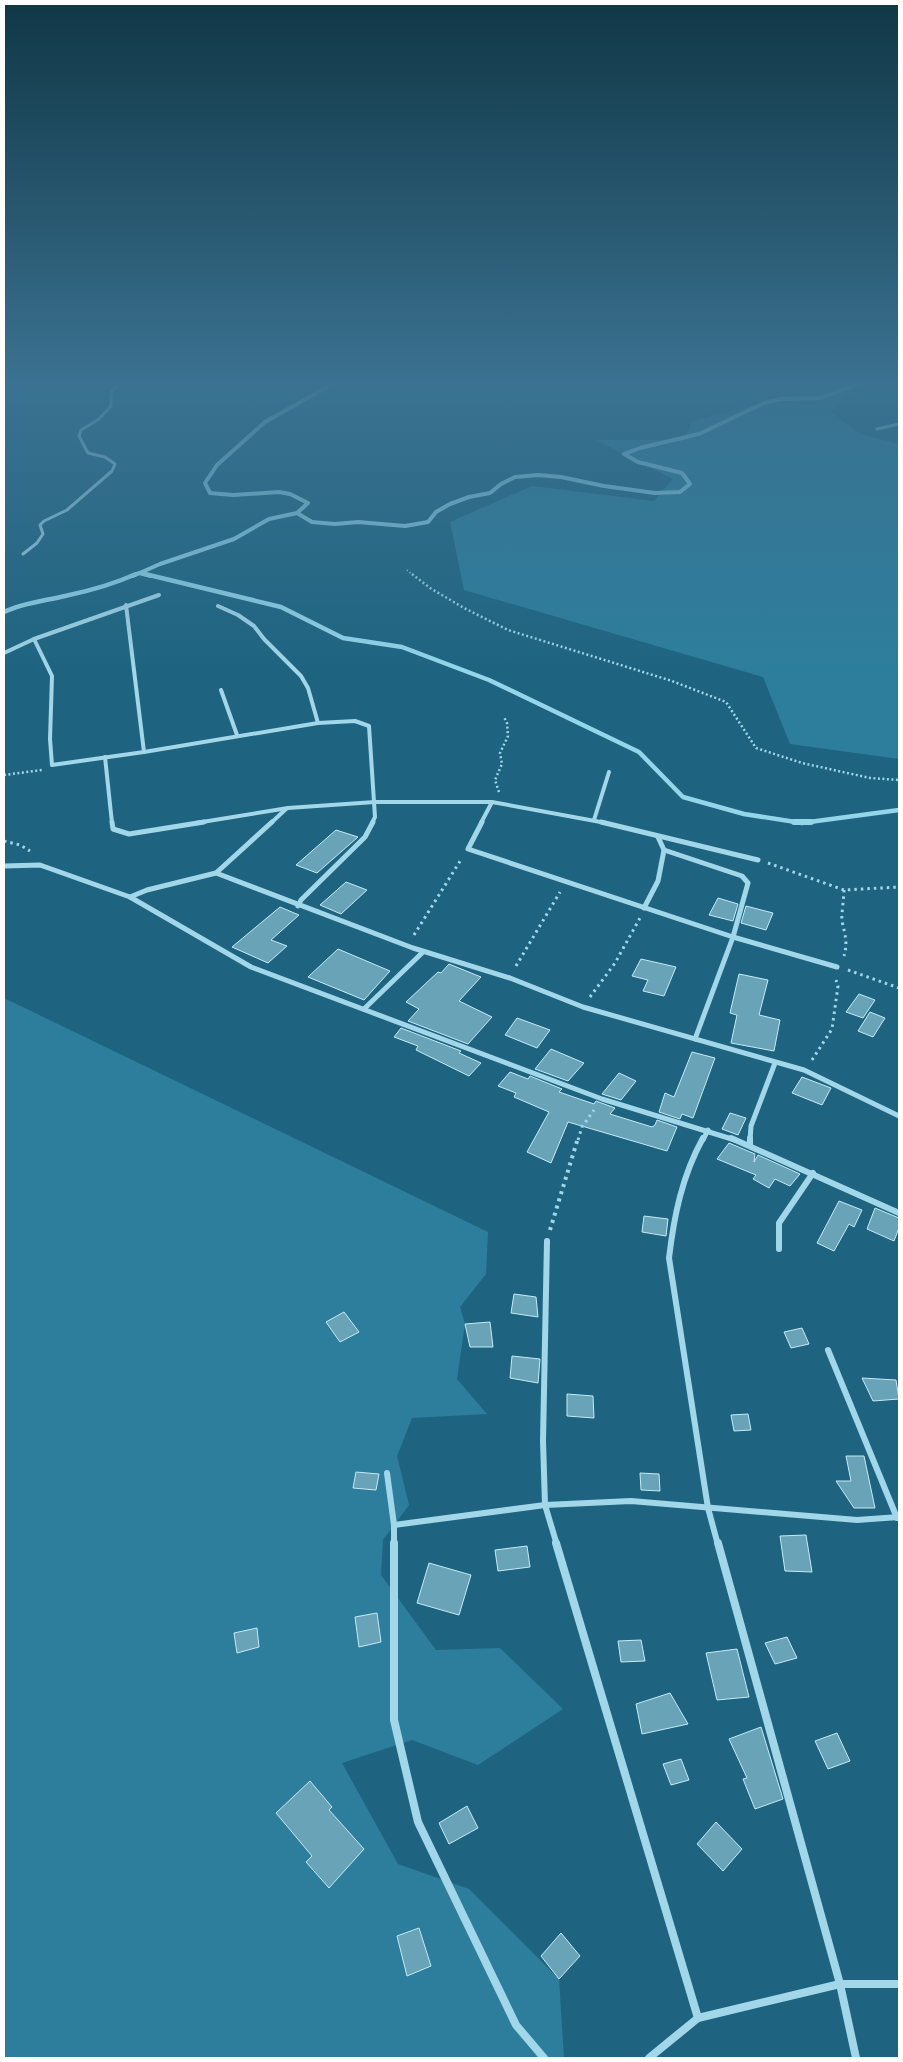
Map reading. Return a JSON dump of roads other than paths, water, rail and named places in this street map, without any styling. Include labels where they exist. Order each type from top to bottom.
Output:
[{"type":"street","points":[[23,554],[40,539],[43,534],[40,525],[44,521],[67,510],[105,477]]},
{"type":"street","points":[[4,653],[34,639],[126,605],[159,595]]},
{"type":"street","points":[[126,605],[144,752]]},
{"type":"street","points":[[218,606],[238,615],[254,626],[264,639],[301,676],[308,688],[318,723]]},
{"type":"street","points":[[34,639],[52,676],[50,739],[52,765],[144,752],[318,723],[355,721],[369,726],[375,817],[365,837],[300,900],[298,906]]},
{"type":"street","points":[[221,690],[237,735]]},
{"type":"street","points":[[105,757],[113,829],[128,834],[288,808],[375,802],[492,802],[594,820],[758,860]]},
{"type":"street","points":[[594,820],[609,772]]},
{"type":"street","points":[[492,802],[468,849],[733,937],[838,968]]},
{"type":"street","points":[[130,897],[147,890],[216,873],[244,850],[288,808]]},
{"type":"street","points":[[644,908],[662,871],[664,850],[658,837]]},
{"type":"street","points":[[664,850],[742,876],[748,883],[733,937],[695,1040]]},
{"type":"street","points":[[4,866],[40,865],[130,897],[250,967],[602,1099],[708,1130],[750,1145],[899,1213]]},
{"type":"street","points":[[216,873],[298,906],[412,948],[510,978],[583,1007],[804,1070],[899,1116]]},
{"type":"street","points":[[364,1009],[423,952]]},
{"type":"street","points":[[750,1145],[751,1126],[775,1063]]},
{"type":"street","points":[[708,1130],[693,1156],[681,1186],[672,1221],[669,1258],[708,1508],[840,1984],[856,2058]]},
{"type":"street","points":[[779,1249],[779,1223],[813,1173]]},
{"type":"street","points":[[547,1240],[542,1441],[545,1505],[698,2018]]},
{"type":"street","points":[[394,1525],[545,1505],[631,1501],[857,1520],[898,1518],[828,1350]]},
{"type":"street","points":[[387,1473],[394,1525],[394,1720],[418,1822],[516,2025],[544,2058]]},
{"type":"street","points":[[648,2058],[698,2018],[840,1984],[899,1984]]},
{"type":"waterway","points":[[209,477],[205,483],[210,493],[233,495],[279,492],[290,494],[308,503],[297,513]]},
{"type":"waterway","points":[[297,513],[312,522],[335,524],[358,522],[405,526],[428,522],[436,512],[450,504],[469,497],[490,493],[501,484],[515,477]]},
{"type":"waterway","points":[[562,477],[604,486],[655,493],[680,492],[690,484],[685,477]]},
{"type":"waterway","points":[[139,573],[160,564],[234,539],[269,519],[297,513]]},
{"type":"waterway","points":[[133,576],[139,573]]},
{"type":"waterway","points":[[139,573],[151,576]]},
{"type":"waterway","points":[[4,612],[26,604],[92,589],[136,574]]},
{"type":"waterway","points":[[145,574],[281,607],[343,638],[402,647],[489,680],[639,752],[683,797],[744,814],[796,822]]},
{"type":"waterway","points":[[809,822],[899,810]]},
{"type":"waterway","points":[[796,822],[809,822]]},
{"type":"waterway","points":[[796,822],[809,822]]}]
